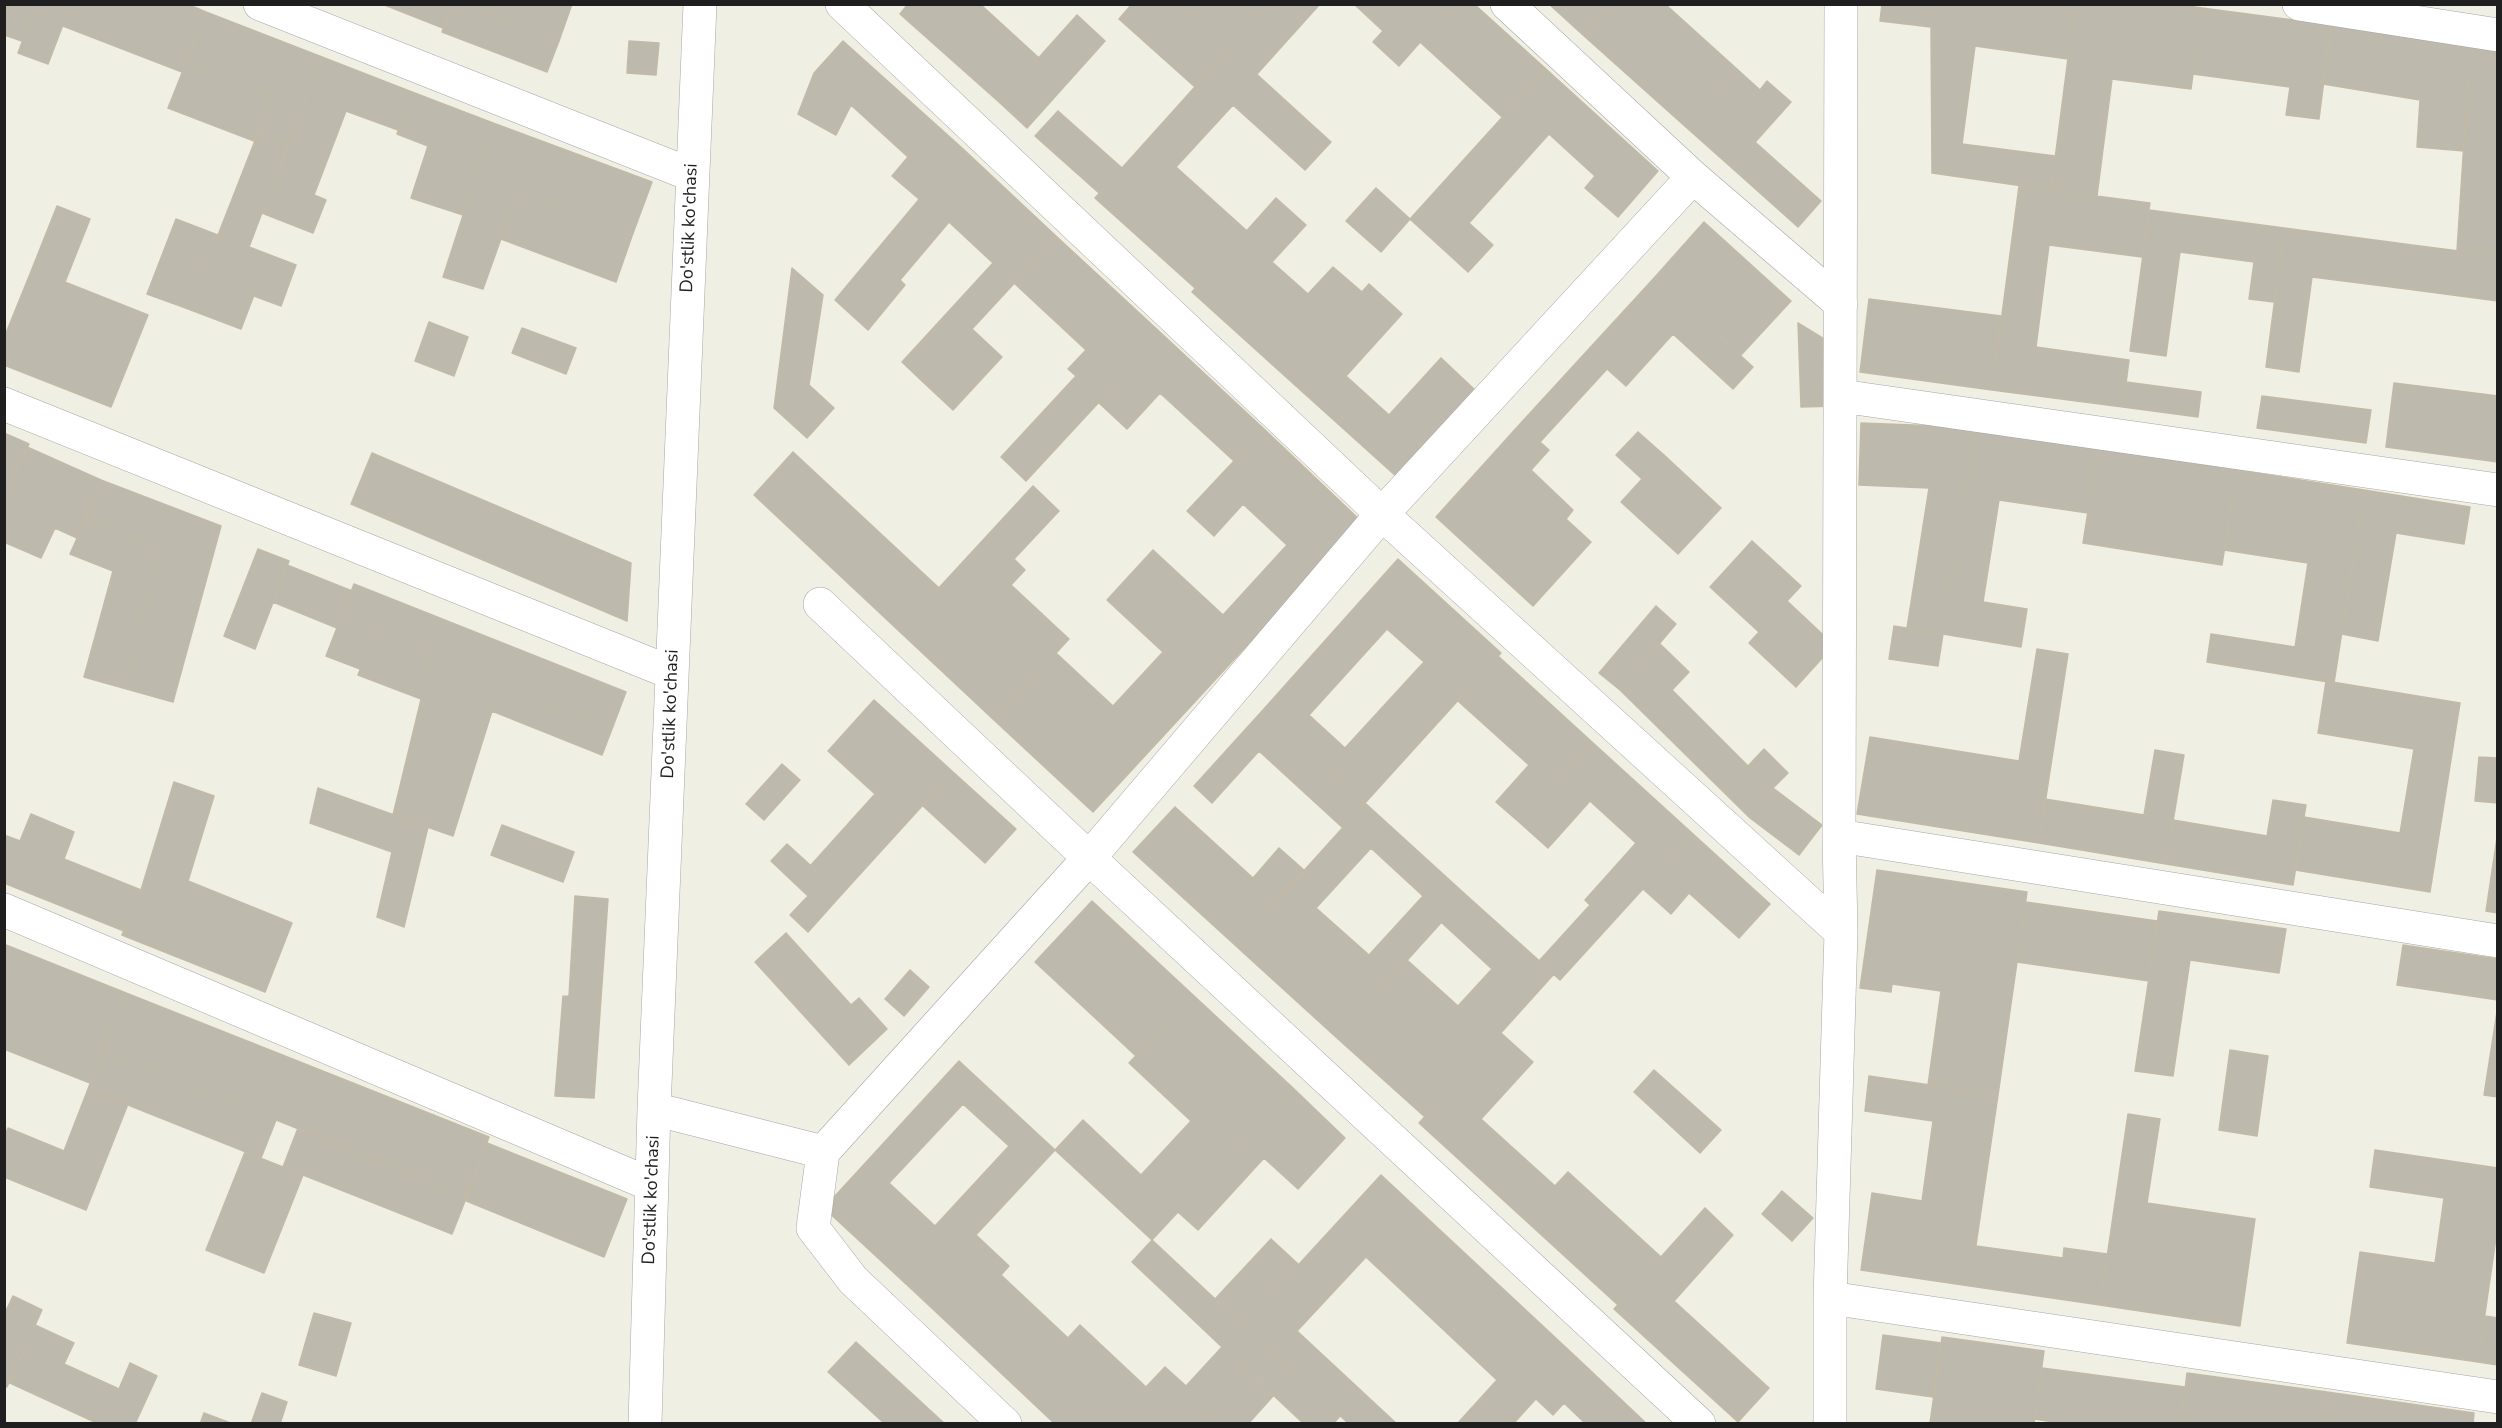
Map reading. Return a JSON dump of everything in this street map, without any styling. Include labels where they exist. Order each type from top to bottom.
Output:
[{"type":"street","points":[[260,4],[692,175]]},
{"type":"street","name":"Do'stlik ko'chasi","points":[[645,1424],[654,1109],[700,4]]},
{"type":"street","points":[[842,4],[1382,514],[1841,932]]},
{"type":"street","points":[[1507,4],[1694,177],[1841,304]]},
{"type":"street","points":[[1830,1424],[1830,1298],[1841,932],[1839,836],[1841,4]]},
{"type":"street","points":[[2299,4],[2498,35]]},
{"type":"street","points":[[1005,1424],[853,1280],[813,1228],[824,1152],[1089,858],[1382,514],[1694,177]]},
{"type":"street","points":[[1841,396],[2498,490]]},
{"type":"street","points":[[4,404],[672,673]]},
{"type":"street","points":[[820,604],[1089,858],[1699,1424]]},
{"type":"street","points":[[1839,836],[2498,941]]},
{"type":"street","points":[[4,910],[652,1185]]},
{"type":"street","points":[[654,1109],[824,1152]]},
{"type":"street","points":[[1830,1298],[2498,1397]]},
{"type":"building","points":[[4,4],[28,4],[35,7],[22,41],[4,35]]},
{"type":"building","points":[[28,4],[71,4],[48,64],[18,53],[35,7]]},
{"type":"building","points":[[71,4],[187,4],[206,12],[182,72],[63,26]]},
{"type":"building","points":[[382,4],[452,4],[443,28]]},
{"type":"building","points":[[452,4],[483,4],[481,10],[559,41],[547,72],[442,32]]},
{"type":"building","points":[[483,4],[572,4],[559,41],[481,10]]},
{"type":"building","points":[[908,4],[980,4],[1039,58],[999,102],[900,14]]},
{"type":"building","points":[[1132,4],[1180,4],[1229,49],[1195,87],[1119,19]]},
{"type":"building","points":[[1180,4],[1269,4],[1229,49]]},
{"type":"building","points":[[1269,4],[1320,4],[1257,74],[1229,49]]},
{"type":"building","points":[[1354,4],[1454,4],[1399,66],[1373,42],[1383,31]]},
{"type":"building","points":[[1454,4],[1474,4],[1546,69],[1502,117],[1420,42]]},
{"type":"building","points":[[1549,4],[1610,4],[1583,35]]},
{"type":"building","points":[[1610,4],[1665,4],[1738,70],[1687,128],[1583,35]]},
{"type":"building","points":[[1882,4],[1934,4],[1931,27],[1880,21]]},
{"type":"building","points":[[1934,4],[2075,4],[2068,59],[1975,46],[1962,144],[2055,156],[2051,190],[1932,173],[1931,27]]},
{"type":"building","points":[[2075,4],[2175,4],[2202,8],[2191,89],[2112,79],[2097,196],[2051,190]]},
{"type":"building","points":[[2202,8],[2331,25],[2319,119],[2286,115],[2290,87],[2193,74]]},
{"type":"building","points":[[206,12],[322,57],[288,144],[258,133],[272,96],[186,63]]},
{"type":"building","points":[[1077,15],[1105,41],[1027,128],[999,102]]},
{"type":"building","points":[[2331,25],[2470,48],[2464,151],[2417,147],[2420,100],[2323,84]]},
{"type":"building","points":[[629,41],[659,43],[656,75],[627,73]]},
{"type":"building","points":[[843,41],[962,148],[919,199],[892,176],[908,157],[851,105],[836,135],[798,114],[814,73]]},
{"type":"building","points":[[2470,48],[2498,52],[2498,256],[2457,251]]},
{"type":"building","points":[[1229,49],[1331,142],[1305,170],[1233,105],[1176,167],[1247,231],[1195,288],[1095,198]]},
{"type":"building","points":[[322,57],[412,92],[398,130],[346,111],[314,195],[326,200],[313,233],[262,213]]},
{"type":"building","points":[[186,63],[272,96],[254,141],[168,108]]},
{"type":"building","points":[[1546,69],[1658,171],[1618,217],[1585,188],[1595,176],[1549,134],[1469,223],[1493,245],[1468,272],[1410,219]]},
{"type":"building","points":[[1738,70],[1760,90],[1767,81],[1791,102],[1732,168],[1687,128]]},
{"type":"building","points":[[412,92],[493,123],[463,215],[411,198],[428,146],[397,134]]},
{"type":"building","points":[[1058,111],[1122,168],[1099,193],[1035,136]]},
{"type":"building","points":[[493,123],[652,182],[632,236],[517,194],[483,289],[443,277]]},
{"type":"building","points":[[258,133],[288,144],[249,247],[218,235]]},
{"type":"building","points":[[1755,142],[1821,201],[1798,227],[1732,168]]},
{"type":"building","points":[[962,148],[1057,237],[923,382],[902,362],[993,263],[949,222],[900,280],[905,285],[868,330],[835,300]]},
{"type":"building","points":[[2019,186],[2150,203],[2142,257],[2049,245],[2036,347],[2129,360],[2123,407],[1992,390]]},
{"type":"building","points":[[1376,188],[1410,219],[1381,252],[1346,221]]},
{"type":"building","points":[[517,194],[632,236],[616,282],[501,239]]},
{"type":"building","points":[[1276,198],[1306,225],[1272,262],[1308,294],[1333,267],[1362,292],[1286,377],[1192,292]]},
{"type":"building","points":[[57,206],[90,219],[65,282],[32,269]]},
{"type":"building","points":[[2149,210],[2284,228],[2274,302],[2249,299],[2254,262],[2180,252],[2166,356],[2130,351]]},
{"type":"building","points":[[176,219],[296,265],[281,306],[254,296],[259,282],[202,259],[183,307],[147,294]]},
{"type":"building","points":[[1704,222],[1791,301],[1741,355],[1655,277]]},
{"type":"building","points":[[2284,228],[2412,245],[2407,289],[2312,277],[2299,372],[2266,367]]},
{"type":"building","points":[[1057,237],[1162,334],[1026,481],[1001,457],[1076,376],[1068,369],[1086,350],[1014,283]]},
{"type":"building","points":[[2412,245],[2498,256],[2498,301],[2407,289]]},
{"type":"building","points":[[202,259],[259,282],[241,329],[183,307]]},
{"type":"building","points":[[792,268],[823,295],[809,385],[834,408],[807,438],[774,408]]},
{"type":"building","points":[[32,269],[148,315],[111,407],[4,365],[4,338]]},
{"type":"building","points":[[1655,277],[1753,367],[1733,389],[1673,334],[1626,386],[1587,351]]},
{"type":"building","points":[[1369,284],[1402,314],[1346,376],[1389,415],[1441,358],[1475,390],[1397,477],[1286,377]]},
{"type":"building","points":[[1869,299],[2001,316],[1992,390],[1860,372]]},
{"type":"building","points":[[429,322],[468,337],[454,376],[415,361]]},
{"type":"building","points":[[1798,323],[1834,345],[1836,406],[1801,407]]},
{"type":"building","points":[[522,328],[576,348],[566,374],[512,353]]},
{"type":"building","points":[[972,329],[1002,357],[953,410],[923,382]]},
{"type":"building","points":[[1162,334],[1264,429],[1234,461],[1160,393],[1127,429],[1099,403]]},
{"type":"building","points":[[1587,351],[1607,369],[1540,442],[1520,424]]},
{"type":"building","points":[[2126,382],[2201,392],[2198,417],[2123,407]]},
{"type":"building","points":[[2394,383],[2498,396],[2498,462],[2386,447]]},
{"type":"building","points":[[2262,396],[2371,410],[2366,443],[2257,428]]},
{"type":"building","points":[[1861,423],[1939,426],[1975,431],[1943,634],[1907,628],[1929,488],[1859,485]]},
{"type":"building","points":[[1520,424],[1549,450],[1531,470],[1573,510],[1566,519],[1591,542],[1533,606],[1436,517]]},
{"type":"building","points":[[1264,429],[1362,522],[1227,667],[1129,576],[1153,550],[1223,615],[1287,545],[1243,504],[1214,536],[1187,511]]},
{"type":"building","points":[[1975,431],[2098,447],[2088,513],[1999,500],[1983,602],[2027,609],[2021,647],[1943,634]]},
{"type":"building","points":[[1638,432],[1664,455],[1642,479],[1616,455]]},
{"type":"building","points":[[4,433],[29,444],[4,498]]},
{"type":"building","points":[[27,447],[101,480],[77,538],[55,528],[41,558],[4,542],[4,498]]},
{"type":"building","points":[[2098,447],[2237,470],[2222,565],[2083,543]]},
{"type":"building","points":[[793,452],[939,588],[899,631],[754,495]]},
{"type":"building","points":[[372,453],[631,563],[627,621],[351,504]]},
{"type":"building","points":[[1664,455],[1721,508],[1678,554],[1621,502]]},
{"type":"building","points":[[2237,470],[2364,490],[2334,683],[2207,662],[2211,634],[2295,647],[2308,563],[2224,550]]},
{"type":"building","points":[[101,480],[221,526],[173,702],[123,688],[161,551],[86,518]]},
{"type":"building","points":[[1033,486],[1059,511],[1014,559],[1025,570],[1011,585],[1069,639],[994,720],[899,631]]},
{"type":"building","points":[[2364,490],[2470,507],[2464,544],[2396,533],[2378,641],[2342,634]]},
{"type":"building","points":[[86,518],[161,551],[123,688],[84,677],[113,571],[70,554]]},
{"type":"building","points":[[1752,541],[1801,586],[1787,601],[1834,645],[1796,687],[1749,643],[1759,632],[1710,587]]},
{"type":"building","points":[[258,549],[289,561],[255,649],[224,636]]},
{"type":"building","points":[[1398,559],[1501,653],[1365,803],[1263,710]],"holes":[[[1387,629],[1424,662],[1345,748],[1309,715]]]},
{"type":"building","points":[[287,565],[352,591],[337,628],[273,602]]},
{"type":"building","points":[[1129,576],[1227,667],[1093,812],[994,720],[1056,653],[1113,706],[1163,652],[1107,600]]},
{"type":"building","points":[[354,584],[626,692],[612,729],[502,686],[453,836],[393,815],[433,650],[376,628],[360,669],[326,656]]},
{"type":"building","points":[[1656,606],[1676,624],[1620,690],[1599,673]]},
{"type":"building","points":[[1894,626],[1943,634],[1938,666],[1889,659]]},
{"type":"building","points":[[376,628],[433,650],[421,699],[358,675]]},
{"type":"building","points":[[1660,644],[1689,672],[1672,690],[1748,766],[1764,749],[1788,773],[1750,818],[1620,690]]},
{"type":"building","points":[[2037,649],[2068,654],[2039,843],[1857,814],[1870,737],[2019,761]]},
{"type":"building","points":[[1498,656],[1592,742],[1519,822],[1496,802],[1529,765],[1458,701]]},
{"type":"building","points":[[2326,681],[2460,703],[2430,892],[2295,870],[2304,817],[2400,833],[2414,749],[2318,733]]},
{"type":"building","points":[[502,686],[612,729],[602,755],[492,711]]},
{"type":"building","points":[[874,700],[953,772],[842,894],[811,865],[875,794],[828,751]]},
{"type":"building","points":[[1263,710],[1365,803],[1343,828],[1259,751],[1212,803],[1194,786]]},
{"type":"building","points":[[1592,742],[1693,834],[1560,980],[1539,961],[1590,905],[1585,900],[1636,843],[1590,801],[1548,848],[1519,822]]},
{"type":"building","points":[[2155,750],[2184,755],[2166,864],[2039,843],[2045,799],[2144,815]]},
{"type":"building","points":[[2479,757],[2498,758],[2498,803],[2475,801]]},
{"type":"building","points":[[782,764],[800,780],[764,820],[746,804]]},
{"type":"building","points":[[953,772],[1016,829],[985,863],[923,806]]},
{"type":"building","points":[[174,782],[214,796],[188,881],[292,923],[265,992],[122,935],[141,890]]},
{"type":"building","points":[[318,788],[428,827],[404,927],[377,917],[392,852],[310,823]]},
{"type":"building","points":[[1773,788],[1822,825],[1799,855],[1750,818]]},
{"type":"building","points":[[2273,800],[2306,805],[2293,885],[2166,864],[2173,820],[2267,836]]},
{"type":"building","points":[[1365,803],[1466,895],[1337,1038],[1236,946]],"holes":[[[1371,848],[1423,896],[1369,955],[1316,908]]]},
{"type":"building","points":[[1175,807],[1253,878],[1279,848],[1305,871],[1236,946],[1133,852]]},
{"type":"building","points":[[31,814],[74,832],[64,859],[141,890],[124,931],[4,883],[4,835],[20,841]]},
{"type":"building","points":[[502,825],[574,852],[563,882],[491,855]]},
{"type":"building","points":[[2498,831],[2498,913],[2486,911]]},
{"type":"building","points":[[1693,834],[1770,904],[1739,938],[1689,893],[1671,914],[1643,889]]},
{"type":"building","points":[[787,844],[842,894],[808,932],[790,915],[808,896],[771,861]]},
{"type":"building","points":[[1877,870],[2027,892],[1998,1095],[1928,1085],[1941,991],[1892,984],[1891,992],[1860,988]]},
{"type":"building","points":[[1466,895],[1554,974],[1425,1117],[1337,1038],[1407,960],[1458,1006],[1492,969],[1441,922]]},
{"type":"building","points":[[575,896],[608,899],[601,998],[569,996]]},
{"type":"building","points":[[1092,901],[1193,995],[1136,1056],[1035,962]]},
{"type":"building","points":[[2026,902],[2157,921],[2149,981],[2017,962]]},
{"type":"building","points":[[2159,911],[2286,929],[2279,973],[2190,960],[2173,1076],[2135,1071]]},
{"type":"building","points":[[786,933],[851,1005],[859,998],[887,1029],[849,1065],[755,962]]},
{"type":"building","points":[[6,945],[126,993],[90,1083],[4,1049]]},
{"type":"building","points":[[2403,945],[2498,959],[2498,1000],[2397,985]]},
{"type":"building","points":[[910,970],[929,987],[904,1016],[885,999]]},
{"type":"building","points":[[126,993],[489,1137],[467,1196],[103,1051]]},
{"type":"building","points":[[1193,995],[1293,1088],[1152,1240],[1055,1150],[1083,1120],[1141,1175],[1191,1121],[1129,1063]]},
{"type":"building","points":[[563,996],[601,998],[594,1098],[555,1096]]},
{"type":"building","points":[[2498,1005],[2498,1097],[2484,1095]]},
{"type":"building","points":[[1501,1033],[1533,1062],[1481,1119],[1555,1186],[1524,1219],[1419,1123]]},
{"type":"building","points":[[2230,1050],[2268,1056],[2257,1136],[2219,1130]]},
{"type":"building","points":[[103,1051],[276,1120],[261,1158],[88,1089]]},
{"type":"building","points":[[959,1061],[1055,1150],[919,1296],[824,1208]],"holes":[[[963,1104],[1009,1146],[935,1226],[889,1183]]]},
{"type":"building","points":[[1654,1070],[1721,1130],[1700,1153],[1634,1092]]},
{"type":"building","points":[[1869,1076],[1998,1095],[1970,1286],[1861,1270],[1872,1193],[1922,1201],[1933,1121],[1865,1111]]},
{"type":"building","points":[[1293,1088],[1345,1138],[1298,1189],[1264,1158],[1198,1230],[1178,1212]]},
{"type":"building","points":[[88,1089],[128,1104],[86,1210],[4,1177],[4,1136],[8,1128],[64,1151]]},
{"type":"building","points":[[2128,1114],[2160,1119],[2147,1203],[2255,1219],[2240,1326],[2100,1305]]},
{"type":"building","points":[[298,1128],[467,1196],[452,1234],[283,1167]]},
{"type":"building","points":[[487,1143],[627,1199],[604,1257],[464,1200]]},
{"type":"building","points":[[2375,1150],[2498,1168],[2498,1224],[2478,1362],[2347,1343],[2360,1252],[2435,1263],[2444,1198],[2370,1187]]},
{"type":"building","points":[[245,1152],[303,1175],[264,1273],[206,1250]]},
{"type":"building","points":[[1568,1172],[1661,1257],[1618,1305],[1524,1219]]},
{"type":"building","points":[[1381,1175],[1575,1356],[1513,1424],[1457,1424],[1497,1380],[1366,1257],[1297,1331],[1397,1424],[1349,1424],[1243,1325]]},
{"type":"building","points":[[1782,1191],[1813,1218],[1792,1241],[1762,1214]]},
{"type":"building","points":[[1705,1208],[1733,1235],[1674,1301],[1769,1388],[1738,1422],[1614,1309]]},
{"type":"building","points":[[976,1235],[1009,1266],[1001,1275],[1068,1338],[1019,1390],[919,1296]]},
{"type":"building","points":[[1271,1239],[1298,1264],[1243,1325],[1215,1299]]},
{"type":"building","points":[[1152,1240],[1243,1325],[1222,1347],[1132,1262]]},
{"type":"building","points":[[1976,1246],[2063,1258],[2064,1248],[2107,1254],[2100,1305],[1970,1286]]},
{"type":"building","points":[[13,1296],[42,1310],[7,1387],[4,1386],[4,1315]]},
{"type":"building","points":[[314,1313],[351,1323],[336,1376],[299,1365]]},
{"type":"building","points":[[2485,1316],[2498,1318],[2498,1365],[2478,1362]]},
{"type":"building","points":[[35,1325],[74,1343],[64,1364],[119,1389],[130,1363],[157,1376],[135,1424],[99,1424],[10,1383]]},
{"type":"building","points":[[1080,1325],[1146,1387],[1165,1367],[1186,1386],[1222,1347],[1247,1369],[1196,1424],[1055,1424],[1019,1390]]},
{"type":"building","points":[[1243,1325],[1340,1416],[1333,1424],[1304,1424],[1222,1347]]},
{"type":"building","points":[[1883,1335],[1941,1343],[1933,1397],[1876,1389]]},
{"type":"building","points":[[1942,1337],[2044,1351],[2034,1424],[1930,1423]]},
{"type":"building","points":[[856,1342],[945,1424],[885,1424],[828,1372]]},
{"type":"building","points":[[1575,1356],[1647,1424],[1586,1424],[1564,1403],[1553,1415],[1536,1399]]},
{"type":"building","points":[[2042,1368],[2185,1387],[2181,1424],[2065,1424],[2035,1419]]},
{"type":"building","points":[[1247,1369],[1274,1395],[1248,1424],[1196,1424]]},
{"type":"building","points":[[2187,1373],[2327,1392],[2322,1424],[2181,1424]]},
{"type":"building","points":[[2327,1392],[2474,1413],[2473,1424],[2322,1424]]},
{"type":"building","points":[[262,1393],[287,1402],[280,1424],[251,1424]]},
{"type":"building","points":[[204,1413],[233,1424],[200,1424]]}]
